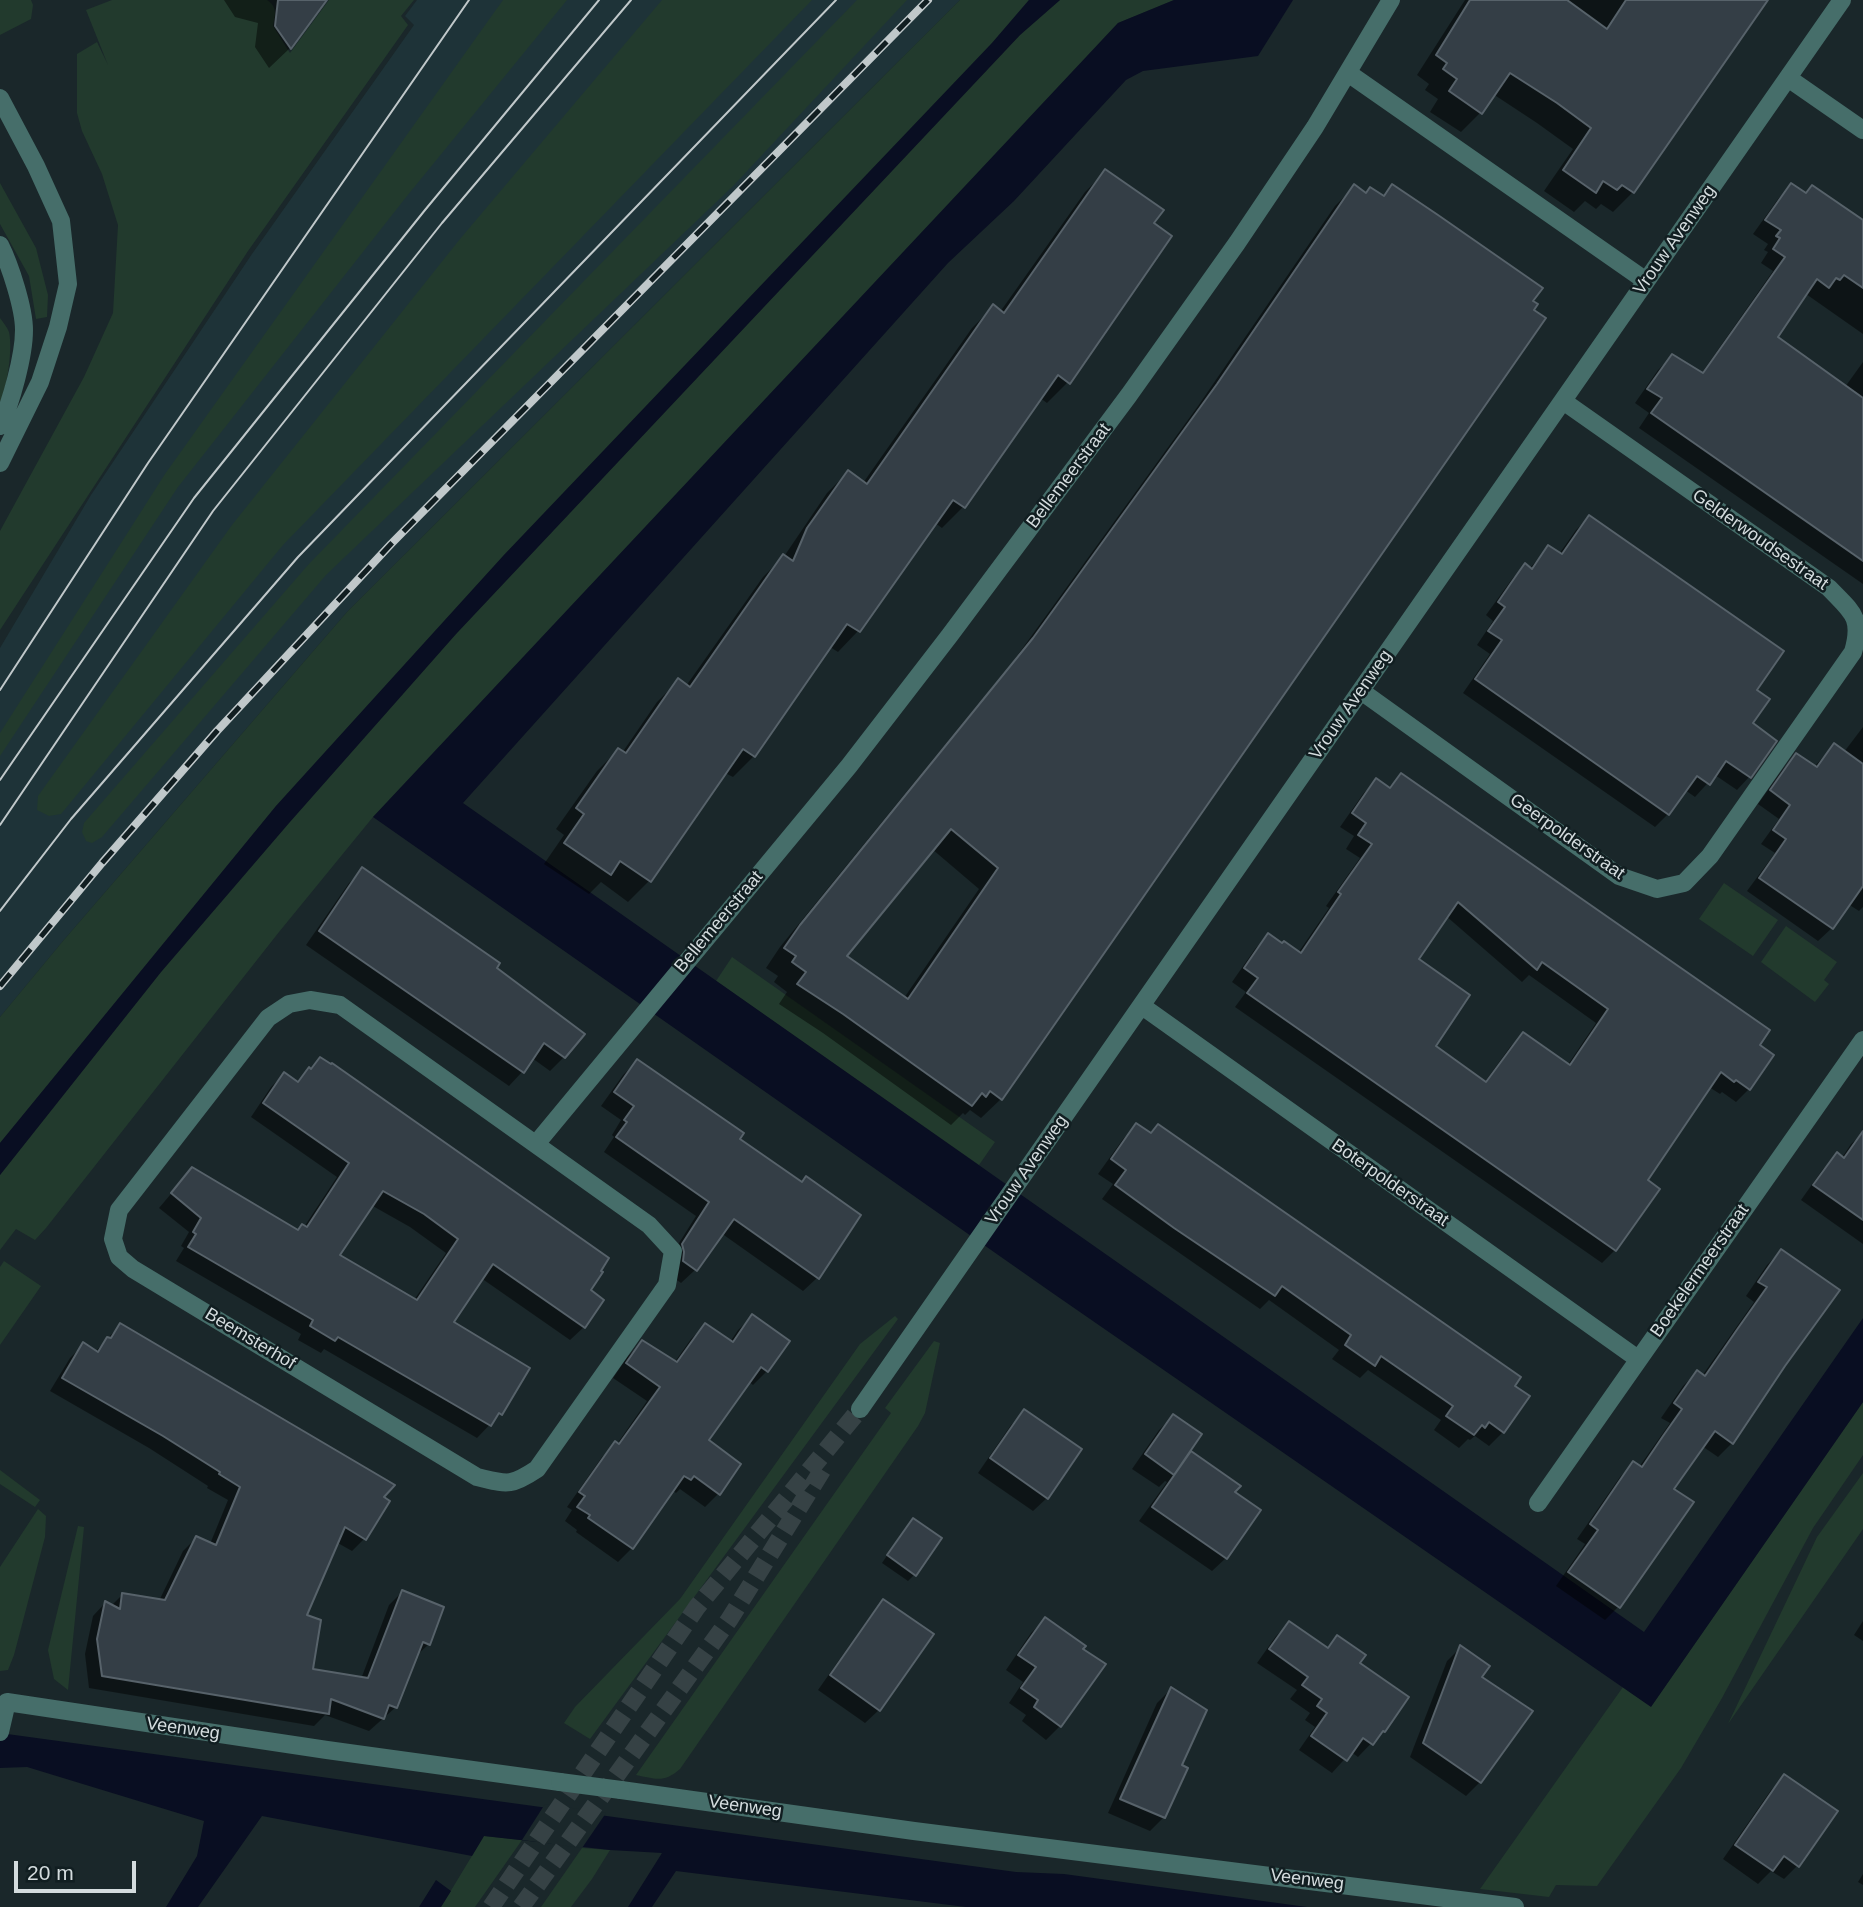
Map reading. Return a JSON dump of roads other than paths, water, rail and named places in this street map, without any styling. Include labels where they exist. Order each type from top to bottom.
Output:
[{"type":"street","name":"Bellemeerstraat","points":[[536,1144],[849,766],[950,635],[1129,395],[1237,243],[1315,127],[1391,0]]},
{"type":"street","name":"Vrouw Avenweg","points":[[860,1409],[1842,0]]},
{"type":"street","points":[[1348,73],[1646,281]]},
{"type":"street","points":[[1788,78],[1863,130]]},
{"type":"street","points":[[0,98],[61,221],[68,284],[58,327],[40,382],[0,463]]},
{"type":"street","points":[[0,245],[18,295],[24,330],[17,378],[0,426]]},
{"type":"street","name":"Gelderwoudsestraat","points":[[1563,401],[1829,588],[1853,612],[1858,633],[1853,652],[1782,754]]},
{"type":"street","name":"Geerpolderstraat","points":[[1361,691],[1619,876],[1657,889],[1684,883],[1710,856],[1782,754]]},
{"type":"street","name":"Beemsterhof","points":[[310,1000],[340,1005],[536,1144],[649,1225],[673,1251],[667,1285],[545,1458],[537,1469],[508,1484],[477,1477],[133,1269],[119,1257],[113,1239],[119,1209],[268,1018],[289,1004],[310,1000]]},
{"type":"street","name":"Boterpolderstraat","points":[[1142,1006],[1638,1359]]},
{"type":"street","name":"Boekelermeerstraat","points":[[1538,1503],[1863,1040]]},
{"type":"street","name":"Veenweg","points":[[0,1732],[6,1702],[327,1750],[914,1831],[1515,1907]]},
{"type":"tunnel","points":[[491,1907],[697,1607],[860,1409]]},
{"type":"tunnel","points":[[521,1907],[729,1620],[823,1469]]},
{"type":"tram line","points":[[0,690],[148,463],[469,0]]},
{"type":"tram line","points":[[0,780],[194,498],[425,210],[599,0]]},
{"type":"tram line","points":[[0,825],[213,511],[442,223],[631,0]]},
{"type":"tram line","points":[[0,911],[71,819],[298,557],[836,0]]},
{"type":"railway","points":[[0,986],[217,731],[391,544],[928,0]]}]
